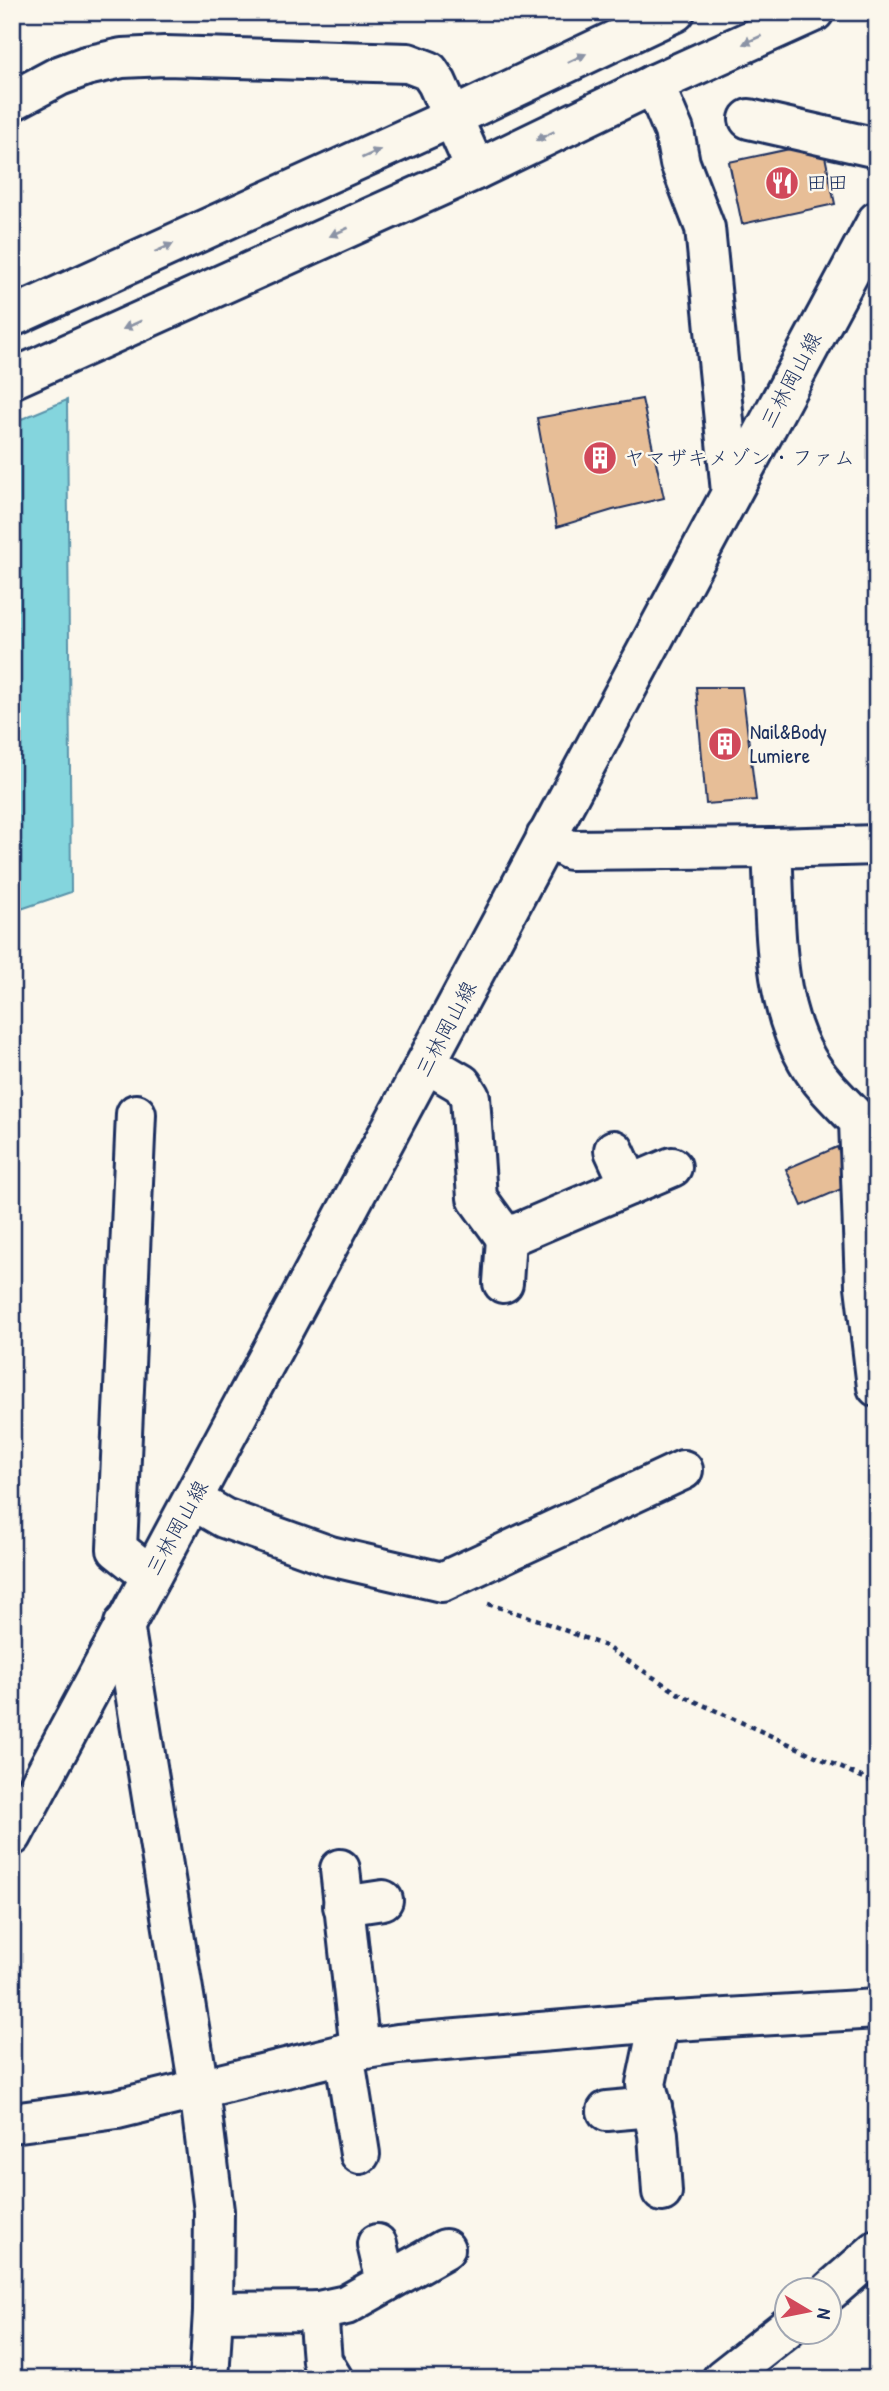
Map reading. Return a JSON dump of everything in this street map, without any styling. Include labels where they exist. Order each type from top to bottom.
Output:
[{"type":"street","points":[[12,317],[453,117],[675,12]]},
{"type":"street","points":[[12,379],[476,170],[654,84],[814,12]]},
{"type":"street","points":[[13,98],[86,66],[122,58],[165,56],[408,64],[429,71],[476,170]]},
{"type":"street","points":[[654,84],[674,131],[680,163],[705,228],[731,492]]},
{"type":"street","points":[[749,119],[877,148]]},
{"type":"street","name":"三林岡山線","points":[[12,1836],[428,1064],[546,837],[877,221]]},
{"type":"street","points":[[546,837],[570,850],[877,845]]},
{"type":"street","points":[[772,848],[778,951],[792,1026],[807,1060],[828,1088],[868,1125],[865,1286],[877,1387]]},
{"type":"street","points":[[428,1064],[462,1084],[470,1097],[477,1198],[506,1238],[503,1283]]},
{"type":"street","points":[[136,1114],[117,1549],[151,1576]]},
{"type":"street","points":[[614,1150],[630,1185]]},
{"type":"street","points":[[506,1238],[672,1167]]},
{"type":"street","points":[[193,1500],[224,1518],[330,1556],[442,1582],[683,1469]]},
{"type":"street","points":[[124,1624],[199,2089],[214,2211],[209,2379]]},
{"type":"street","points":[[360,2154],[342,1887],[383,1900]]},
{"type":"street","points":[[12,2123],[117,2109],[352,2052],[397,2044],[659,2022],[877,2009]]},
{"type":"street","points":[[659,2022],[646,2084],[658,2134],[662,2193]]},
{"type":"street","points":[[607,2111],[652,2107]]},
{"type":"street","points":[[377,2244],[386,2282]]},
{"type":"street","points":[[213,2312],[318,2311],[346,2305],[445,2249]]},
{"type":"street","points":[[844,2279],[877,2250]]},
{"type":"street","points":[[318,2311],[322,2361],[333,2379]]},
{"type":"street","points":[[722,2379],[774,2338]]},
{"type":"path","points":[[442,1582],[467,1597],[536,1619],[605,1646],[679,1694],[877,1784]]},
{"type":"water","points":[[67,400],[71,892],[12,912],[12,423]]},
{"type":"building","name":"田田","points":[[822,142],[835,204],[742,224],[729,162]]},
{"type":"building","name":"ヤマザキメゾン・ファム","points":[[642,399],[664,498],[557,527],[537,418]]},
{"type":"building","name":"Nail&Body Lumiere","points":[[696,687],[742,687],[756,800],[706,804]]},
{"type":"building","points":[[837,1147],[853,1184],[802,1206],[786,1169]]},
{"type":"place","name":"田田","points":[[782,183]]},
{"type":"place","name":"ヤマザキメゾン・ファム","points":[[600,458]]},
{"type":"place","name":"Nail&Body Lumiere","points":[[725,744]]}]
